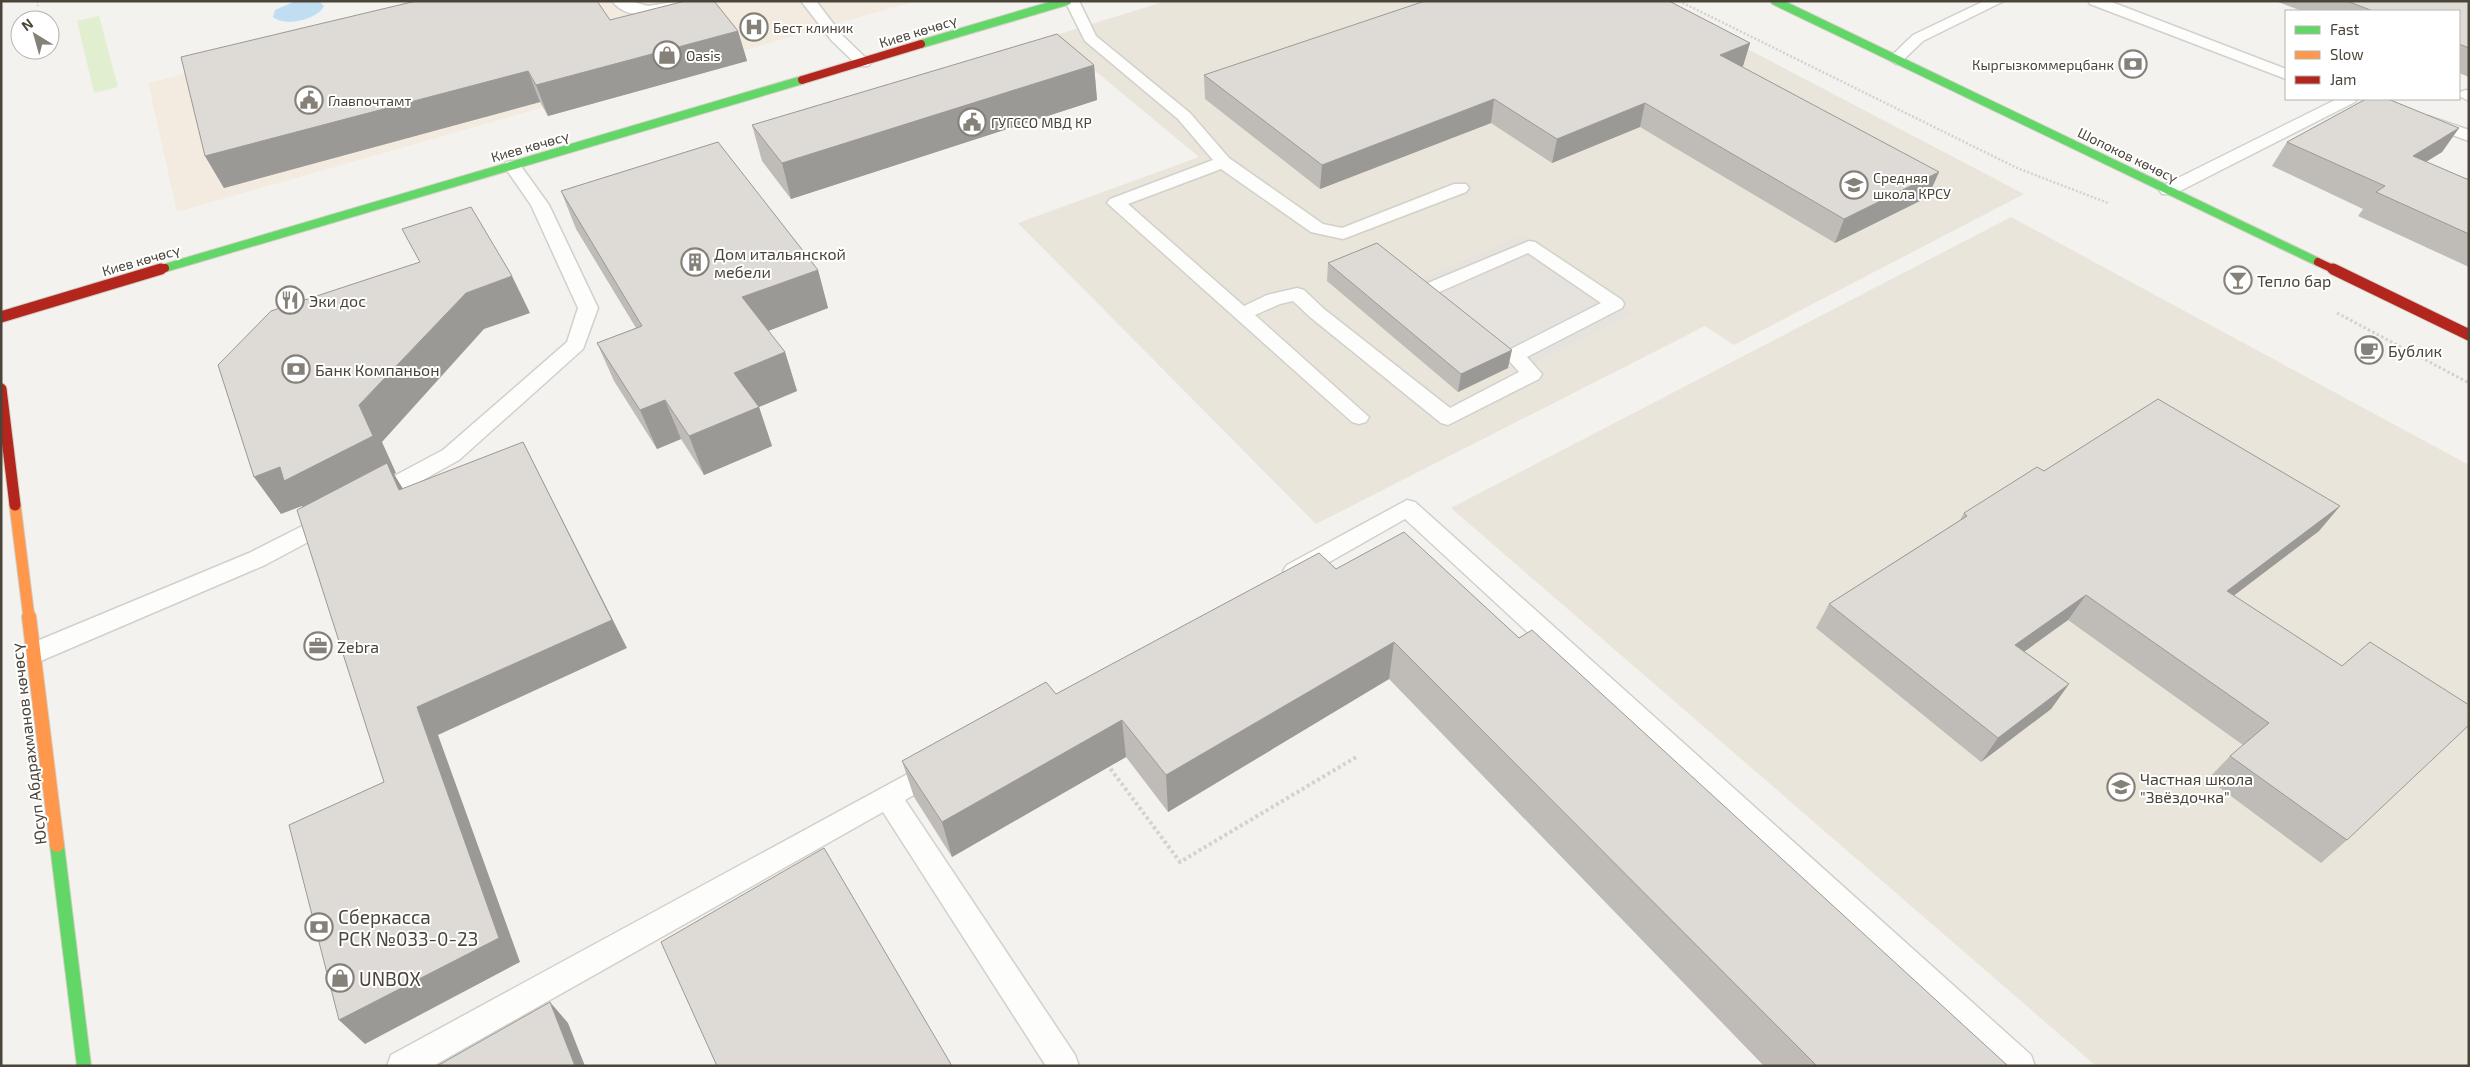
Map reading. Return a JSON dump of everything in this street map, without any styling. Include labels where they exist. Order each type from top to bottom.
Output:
[{"type":"main road","name":"Киев көчөсү","points":[[1,318],[1067,1]]},
{"type":"main road","name":"Шопоков көчөсү","points":[[1775,1],[2469,335]]},
{"type":"main road","name":"Юсуп Абдрахманов көчөсү","points":[[1,389],[84,1066]]},
{"type":"lane","points":[[619,1],[633,10],[646,11],[661,10],[698,1]]},
{"type":"lane","points":[[808,1],[837,38],[863,63]]},
{"type":"lane","points":[[1072,1],[1090,38],[1184,116],[1223,162],[1317,228],[1343,234],[1460,188]]},
{"type":"lane","points":[[1896,59],[1918,38],[1997,1]]},
{"type":"lane","points":[[2095,1],[2285,74]]},
{"type":"lane","points":[[2168,190],[2350,102]]},
{"type":"lane","points":[[2416,117],[2469,136]]},
{"type":"lane","points":[[1223,162],[1116,203],[1358,417]]},
{"type":"lane","points":[[34,654],[258,559],[451,455],[576,345],[588,308],[540,205],[512,166]]},
{"type":"lane","points":[[1242,314],[1274,299],[1297,294],[1317,313],[1448,418],[1532,374],[1514,355],[1615,304],[1529,246],[1430,289]]},
{"type":"lane","points":[[1277,581],[1408,508],[2020,1066]]},
{"type":"lane","points":[[402,1066],[957,758]]},
{"type":"lane","points":[[888,796],[1064,1066]]},
{"type":"path","points":[[37,1],[38,6]]},
{"type":"path","points":[[1679,1],[2017,168],[2114,206]]},
{"type":"path","points":[[2331,310],[2469,383]]},
{"type":"path","points":[[1106,762],[1180,862],[1358,756]]},
{"type":"shaded area","points":[[424,1],[916,1],[177,212],[148,83],[430,13]]},
{"type":"shaded area","points":[[1166,1],[1656,1],[2024,194],[1734,345],[1705,326],[1316,524],[1018,223],[1199,157],[1053,36]]},
{"type":"shaded area","name":"Частная школа \"Звёздочка\"","points":[[2011,217],[2469,465],[2469,1066],[2096,1066],[1451,508]]},
{"type":"shaded area","points":[[1522,235],[1634,314],[1523,369],[1413,283]]},
{"type":"green space","points":[[99,16],[118,87],[94,93],[77,21]]},
{"type":"water","points":[[296,1],[319,1],[324,6],[315,15],[300,21],[278,20],[273,17],[275,10]]},
{"type":"building","points":[[416,1],[597,1],[610,20],[685,1],[714,1],[738,31],[536,85],[528,71],[205,156],[181,57]]},
{"type":"building","points":[[1425,1],[1669,1],[1750,43],[1720,55],[1939,172],[1844,219],[1645,103],[1557,139],[1494,99],[1322,165],[1204,75]]},
{"type":"building","points":[[2347,1],[2469,1],[2469,48],[2460,44],[2460,10],[2370,10]]},
{"type":"building","points":[[1057,34],[1094,65],[782,163],[752,125]]},
{"type":"building","points":[[2364,100],[2390,100],[2459,128],[2413,156],[2469,180],[2469,234],[2376,192],[2385,186],[2287,142]]},
{"type":"building","points":[[718,142],[818,270],[742,297],[785,352],[734,373],[759,407],[689,436],[665,400],[640,410],[597,343],[642,326],[561,191]]},
{"type":"building","points":[[471,207],[512,276],[466,293],[359,405],[373,436],[284,481],[280,467],[254,477],[218,365],[271,311],[420,262],[402,229]]},
{"type":"building","points":[[1377,243],[1512,350],[1461,374],[1328,263]]},
{"type":"building","points":[[2158,399],[2340,506],[2227,591],[2342,666],[2370,642],[2469,705],[2469,725],[2347,840],[2230,756],[2269,723],[2086,595],[2015,645],[2069,684],[1998,738],[1829,604],[1967,516],[1964,513],[2037,467],[2044,471]]},
{"type":"building","points":[[523,442],[612,620],[417,707],[499,938],[339,1020],[289,825],[384,782],[297,510],[387,463],[399,490]]},
{"type":"building","points":[[1404,532],[1519,638],[1532,630],[2008,1066],[1817,1066],[1394,642],[1166,775],[1122,720],[942,822],[902,761],[1046,682],[1056,694],[1319,553],[1336,569]]},
{"type":"building","points":[[824,848],[952,1066],[717,1066],[661,942]]},
{"type":"building","points":[[550,1002],[575,1066],[437,1066]]},
{"type":"traffic: fast","points":[[921,44],[1067,1]]},
{"type":"traffic: fast","points":[[1775,1],[2318,262]]},
{"type":"traffic: fast","points":[[165,268],[802,80]]},
{"type":"traffic: fast","points":[[57,845],[84,1066]]},
{"type":"traffic: slow","points":[[15,505],[57,845]]},
{"type":"traffic: jam","points":[[802,80],[921,44]]},
{"type":"traffic: jam","points":[[2318,262],[2469,335]]},
{"type":"traffic: jam","points":[[1,317],[165,268]]},
{"type":"traffic: jam","points":[[1,389],[15,505]]},
{"type":"place","name":"Бест клиник","points":[[754,27]]},
{"type":"place","name":"Oasis","points":[[667,55]]},
{"type":"place","name":"Кыргызкоммерцбанк","points":[[2133,64]]},
{"type":"place","name":"Главпочтамт","points":[[309,100]]},
{"type":"place","name":"ГУГССО МВД КР","points":[[972,122]]},
{"type":"place","name":"Средняя школа КРСУ","points":[[1854,185]]},
{"type":"place","name":"Дом итальянской мебели","points":[[695,262]]},
{"type":"place","name":"Тепло бар","points":[[2238,280]]},
{"type":"place","name":"Эки дос","points":[[290,300]]},
{"type":"place","name":"Бублик","points":[[2369,350]]},
{"type":"place","name":"Банк Компаньон","points":[[296,369]]},
{"type":"place","name":"Zebra","points":[[318,646]]},
{"type":"place","name":"Частная школа \"Звёздочка\"","points":[[2121,787]]},
{"type":"place","name":"Сберкасса РСК №033-0-23","points":[[319,927]]},
{"type":"place","name":"UNBOX","points":[[340,978]]}]
